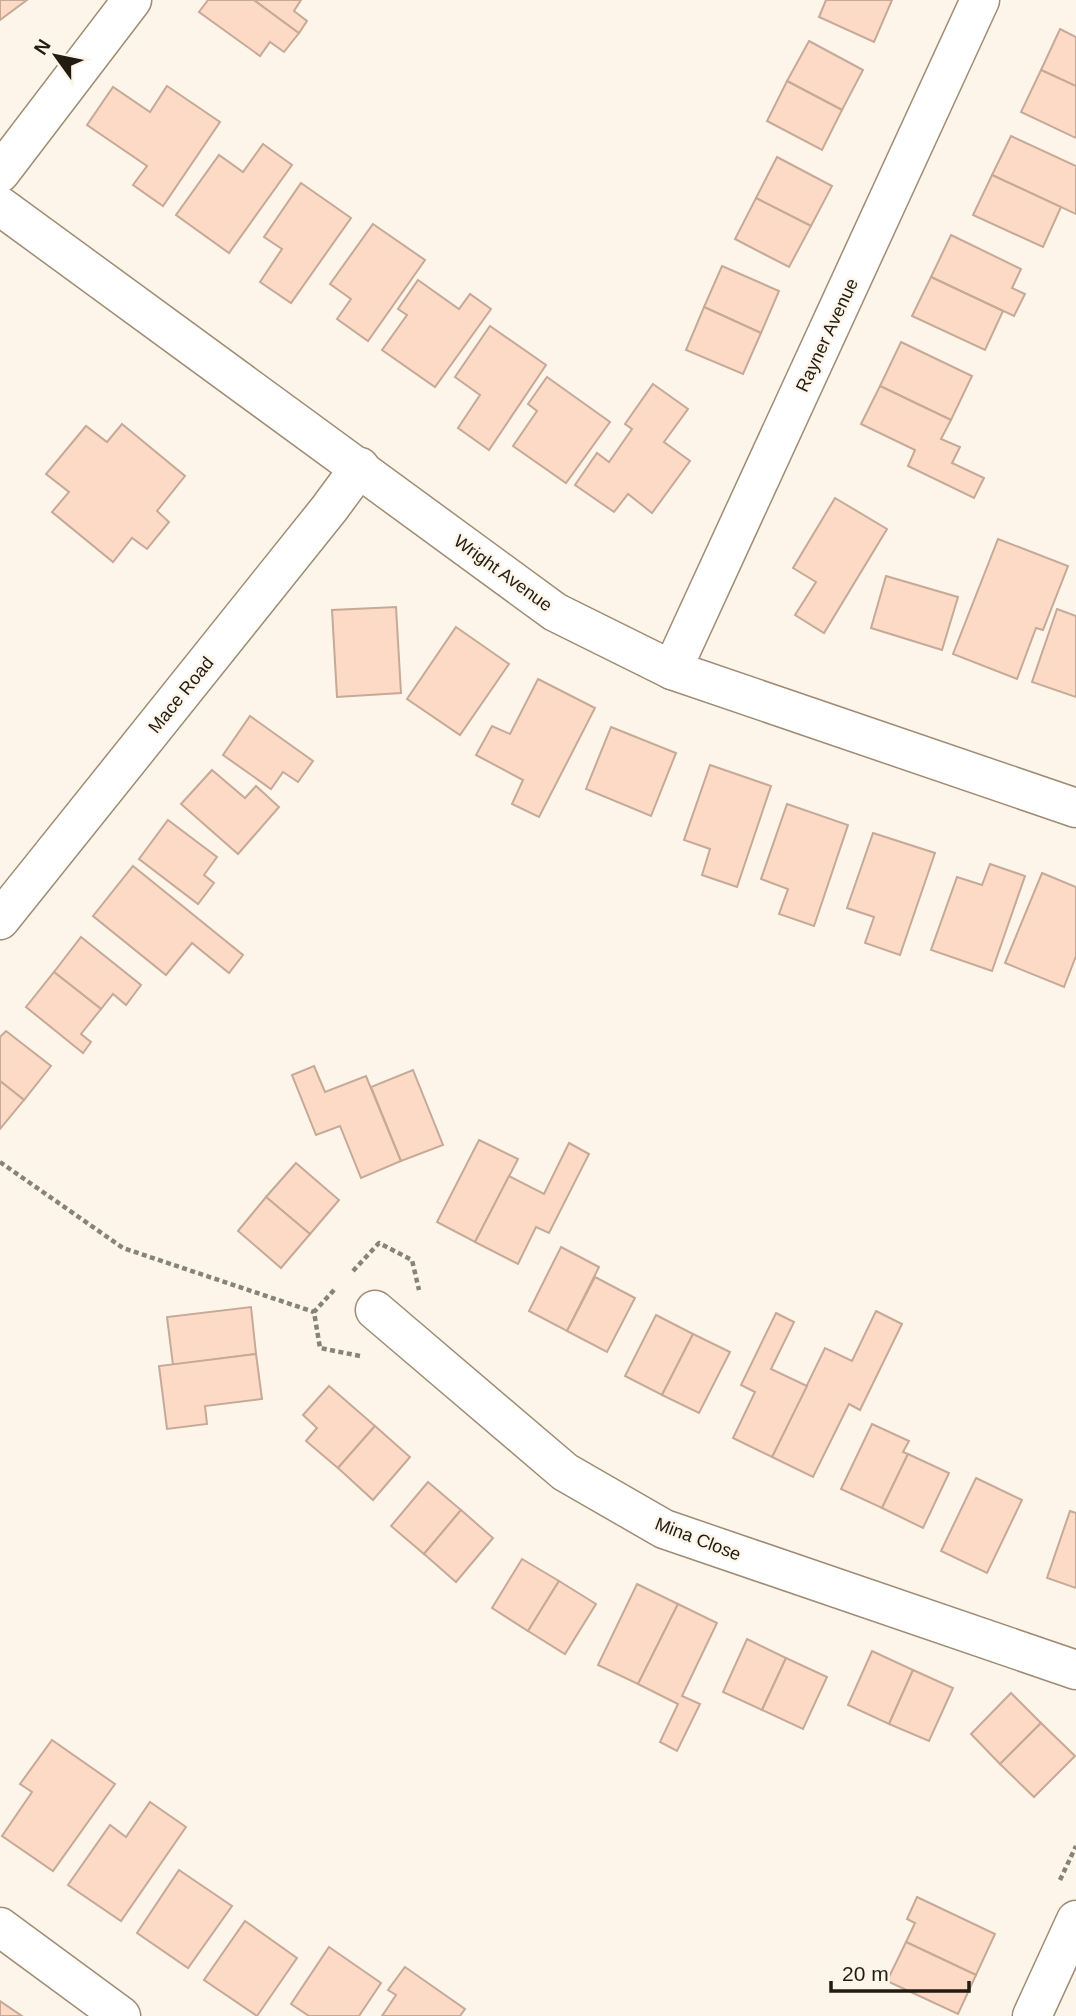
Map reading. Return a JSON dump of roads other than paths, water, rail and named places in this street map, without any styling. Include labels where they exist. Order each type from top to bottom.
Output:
[{"type":"street","points":[[0,173],[132,0]]},
{"type":"street","name":"Rayner Avenue","points":[[672,670],[981,0]]},
{"type":"street","name":"Wright Avenue","points":[[0,206],[555,612],[672,670],[1076,808]]},
{"type":"street","name":"Mace Road","points":[[0,920],[321,520],[360,467]]},
{"type":"street","name":"Mina Close","points":[[375,1310],[565,1472],[664,1529],[1076,1670]]},
{"type":"street","points":[[1032,2016],[1076,1920]]},
{"type":"street","points":[[0,1927],[121,2016]]}]
